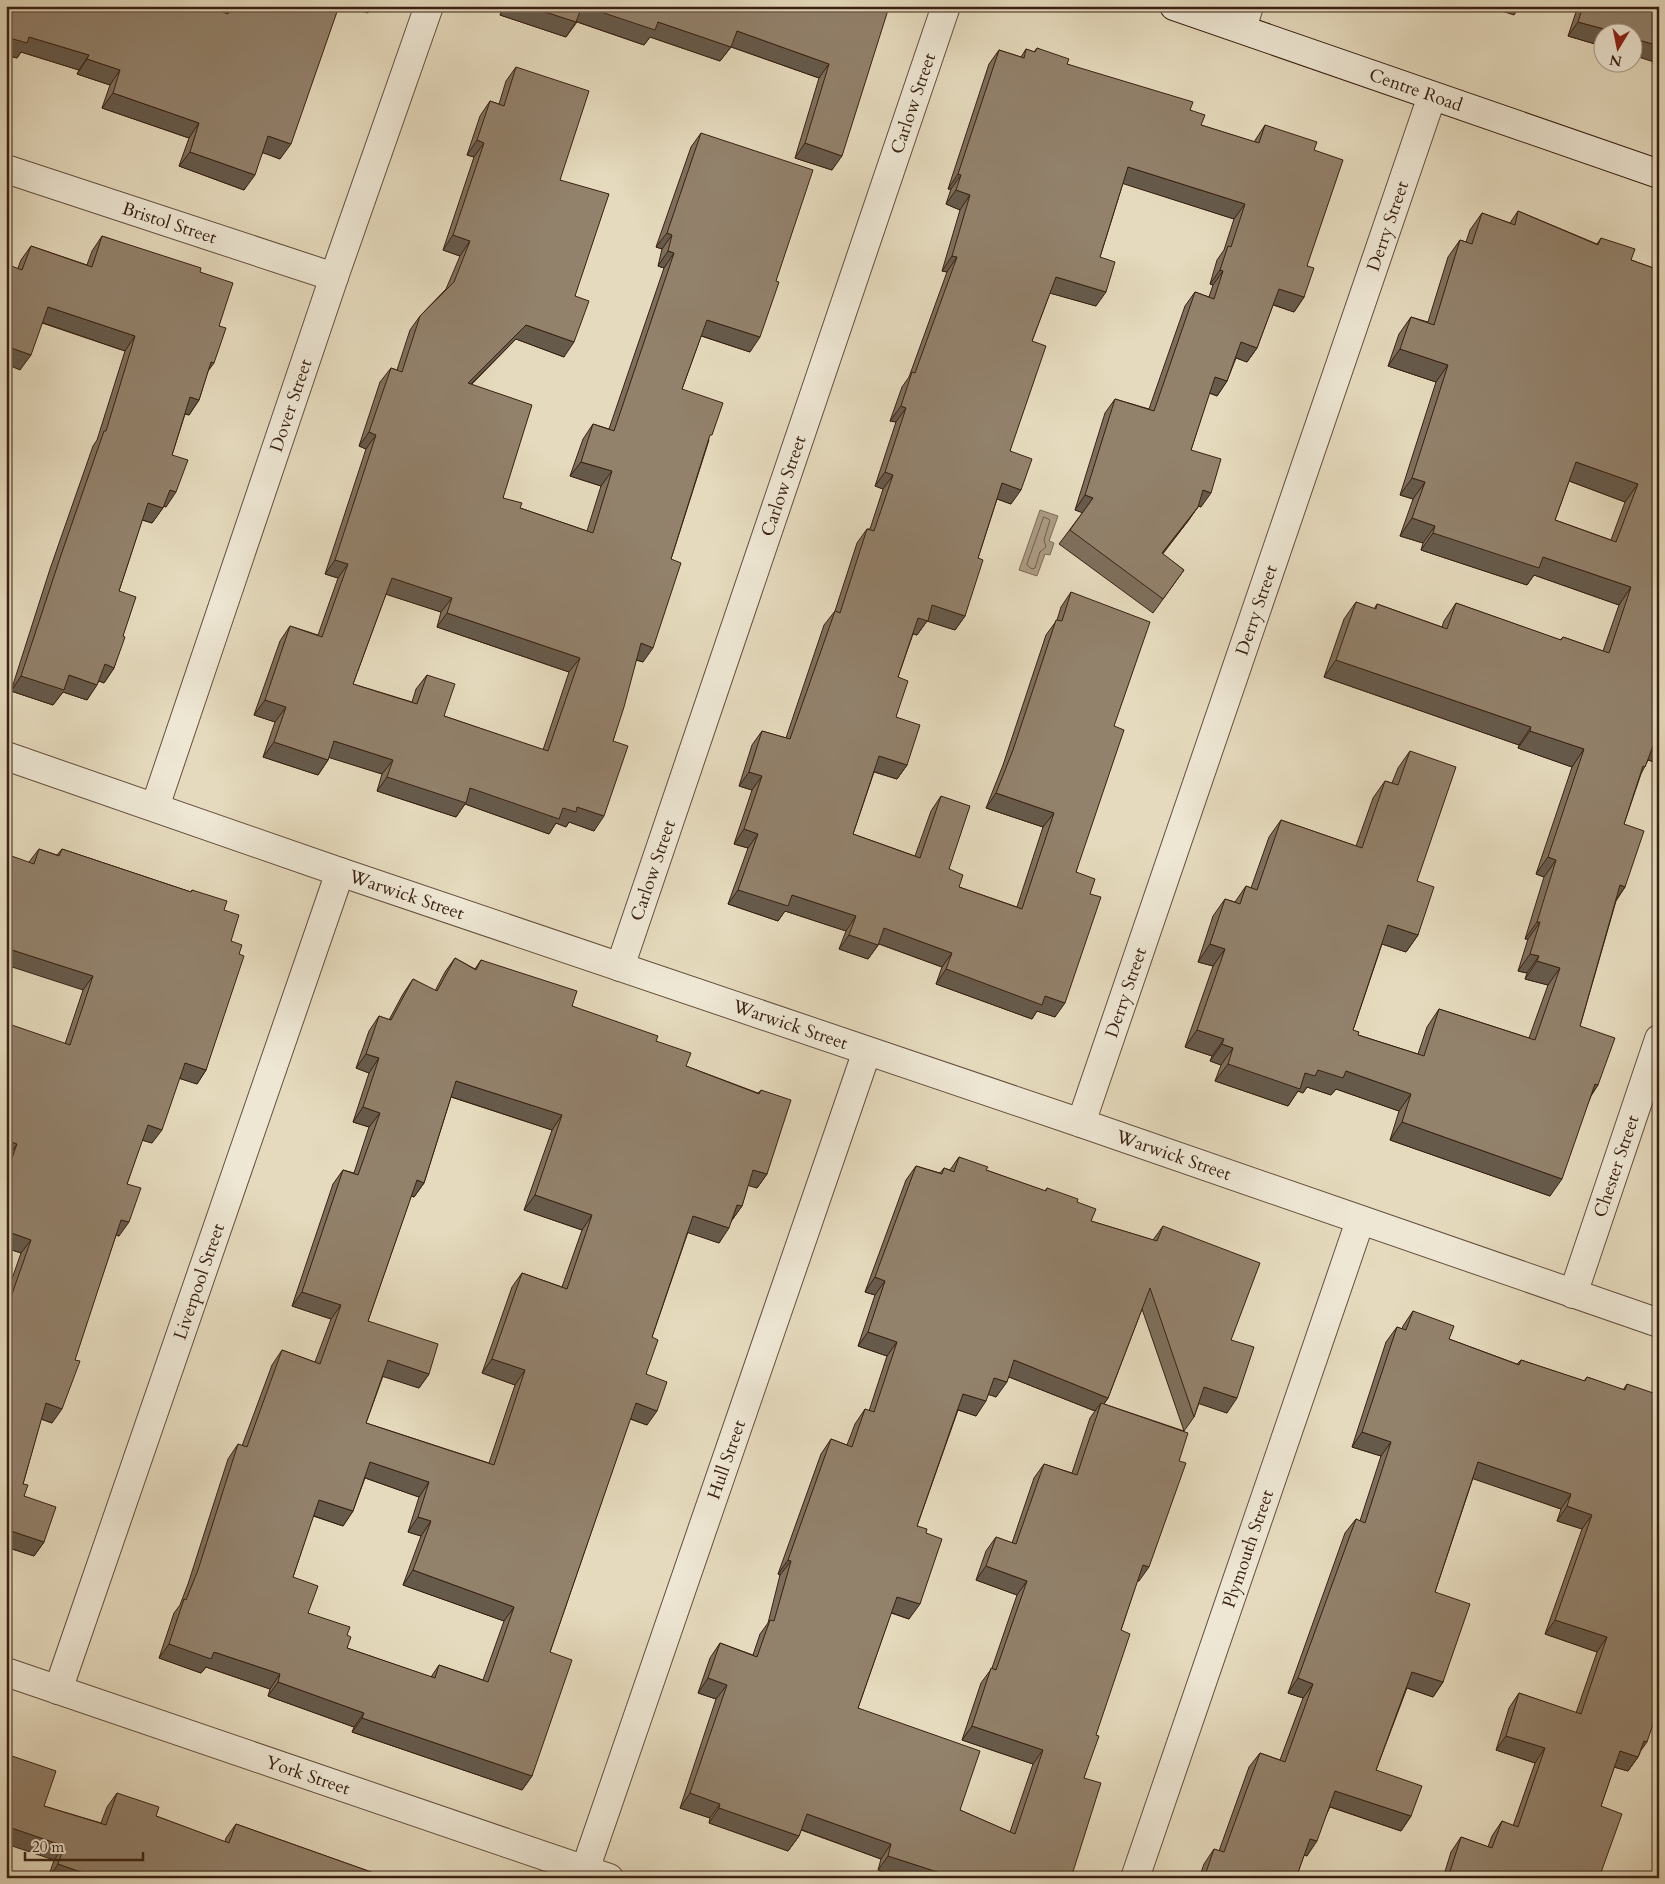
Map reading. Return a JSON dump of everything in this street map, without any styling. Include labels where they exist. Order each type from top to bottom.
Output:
[{"type":"street","name":"Dover Street","points":[[155,807],[334,277],[428,6]]},
{"type":"street","name":"Carlow Street","points":[[620,967],[946,6]]},
{"type":"street","name":"Centre Road","points":[[1174,6],[1245,18],[1432,96],[1659,174]]},
{"type":"street","name":"Derry Street","points":[[1081,1123],[1432,96]]},
{"type":"street","name":"Bristol Street","points":[[6,169],[334,277]]},
{"type":"street","name":"Warwick Street","points":[[6,756],[867,1052],[1081,1123],[1360,1222],[1659,1323]]},
{"type":"street","name":"Liverpool Street","points":[[58,1690],[340,872]]},
{"type":"street","name":"Chester Street","points":[[1572,1294],[1659,1039]]},
{"type":"street","name":"Hull Street","points":[[597,1874],[867,1052]]},
{"type":"street","name":"Plymouth Street","points":[[1135,1878],[1360,1222]]},
{"type":"street","name":"York Street","points":[[6,1672],[597,1874]]},
{"type":"water","points":[[1040,510],[1058,516],[1049,541],[1054,543],[1050,555],[1045,554],[1037,576],[1019,570]]},
{"type":"building","points":[[6,6],[206,6],[228,14],[230,6],[339,6],[291,144],[268,136],[255,175],[190,152],[199,123],[113,93],[120,70],[87,59],[89,55],[29,37],[27,43],[10,38],[6,51]]},
{"type":"building","points":[[527,6],[582,6],[576,22]]},
{"type":"building","points":[[583,6],[878,6],[888,10],[842,156],[805,143],[829,64],[737,31],[731,47],[658,22],[655,30]]},
{"type":"building","points":[[1583,6],[1659,6],[1659,46],[1642,41],[1642,22],[1592,22],[1592,26],[1578,22]]},
{"type":"building","points":[[1037,48],[1069,59],[1067,64],[1193,102],[1190,110],[1205,115],[1201,125],[1259,143],[1265,125],[1317,142],[1314,150],[1343,160],[1307,266],[1314,268],[1304,297],[1279,289],[1257,348],[1241,342],[1227,381],[1215,377],[1191,450],[1221,459],[1211,493],[1203,490],[1198,507],[1162,553],[1184,570],[1163,599],[1070,530],[1093,498],[1085,495],[1115,399],[1154,411],[1195,292],[1214,299],[1223,271],[1220,270],[1228,246],[1231,247],[1245,204],[1128,167],[1100,257],[1115,262],[1106,292],[1056,277],[1032,341],[1046,346],[1010,451],[1032,459],[1021,490],[1002,483],[978,558],[983,560],[965,616],[932,605],[928,621],[918,618],[898,677],[908,681],[896,717],[920,725],[907,765],[879,756],[853,834],[920,858],[941,796],[970,806],[949,869],[963,875],[959,887],[1022,909],[1054,813],[996,793],[1013,750],[1056,620],[1062,621],[1071,592],[1150,622],[1114,726],[1124,730],[1076,872],[1095,879],[1090,894],[1101,897],[1065,1003],[1045,996],[1042,1005],[946,969],[952,953],[884,928],[878,945],[849,935],[856,916],[792,895],[788,906],[738,890],[758,834],[744,829],[762,776],[749,772],[762,731],[790,739],[835,611],[840,613],[867,529],[874,531],[893,475],[885,472],[906,408],[901,406],[912,372],[915,373],[957,257],[952,256],[970,195],[956,190],[961,175],[958,174],[999,50],[1024,58],[1026,49],[1035,52]]},
{"type":"building","points":[[516,67],[589,91],[560,180],[609,194],[575,296],[589,301],[574,342],[526,325],[468,383],[532,405],[503,498],[522,503],[520,508],[593,533],[612,471],[581,462],[593,424],[614,431],[674,253],[668,251],[672,235],[667,233],[701,133],[813,170],[776,281],[779,282],[760,337],[707,320],[682,389],[723,403],[712,435],[710,435],[671,559],[681,563],[653,648],[641,643],[613,741],[628,746],[604,816],[577,807],[576,812],[563,808],[559,819],[470,788],[466,803],[387,777],[393,760],[334,741],[328,760],[274,742],[286,707],[265,700],[290,626],[322,637],[348,564],[335,560],[376,435],[369,432],[391,368],[402,372],[420,316],[454,282],[470,241],[453,235],[484,143],[477,140],[490,101],[504,106]],"holes":[[[392,578],[452,598],[447,613],[580,658],[548,751],[444,716],[455,684],[427,675],[417,704],[353,684]]]},
{"type":"building","points":[[1518,211],[1598,245],[1601,238],[1635,249],[1631,260],[1659,270],[1659,742],[1655,741],[1645,767],[1643,766],[1624,824],[1644,831],[1625,887],[1620,885],[1580,1026],[1615,1038],[1598,1085],[1595,1084],[1562,1179],[1402,1122],[1411,1094],[1346,1071],[1343,1078],[1318,1070],[1315,1076],[1305,1073],[1300,1089],[1228,1064],[1233,1048],[1222,1044],[1224,1039],[1197,1030],[1225,949],[1210,944],[1225,899],[1240,904],[1246,886],[1257,890],[1281,820],[1362,848],[1385,781],[1398,785],[1410,751],[1456,767],[1417,881],[1434,887],[1418,935],[1388,925],[1353,1030],[1359,1032],[1358,1035],[1424,1056],[1439,1009],[1535,1040],[1560,968],[1537,961],[1539,956],[1530,954],[1540,922],[1537,922],[1556,860],[1548,857],[1584,749],[1530,731],[1531,727],[1336,660],[1356,602],[1376,609],[1377,604],[1447,629],[1456,603],[1561,640],[1563,637],[1609,653],[1631,587],[1543,557],[1539,568],[1433,533],[1435,526],[1412,518],[1425,482],[1412,478],[1448,365],[1400,349],[1411,317],[1434,325],[1460,240],[1472,244],[1482,213],[1515,225]],"holes":[[[1576,462],[1638,484],[1616,542],[1555,520]]]},
{"type":"building","points":[[102,236],[201,268],[200,272],[233,283],[219,326],[226,328],[214,363],[211,362],[199,400],[190,397],[172,455],[188,460],[176,492],[170,490],[163,508],[148,503],[119,591],[136,597],[114,668],[105,664],[97,685],[69,675],[64,690],[21,676],[104,431],[106,431],[135,336],[48,307],[31,355],[6,346],[6,264],[22,270],[31,246],[92,267]]},
{"type":"building","points":[[39,849],[59,856],[62,849],[191,892],[192,890],[227,901],[224,910],[239,915],[231,941],[242,945],[239,954],[244,956],[206,1070],[185,1063],[162,1130],[148,1125],[127,1184],[141,1188],[129,1222],[121,1220],[75,1360],[80,1361],[62,1409],[46,1403],[23,1484],[28,1485],[24,1496],[56,1507],[44,1542],[8,1530],[6,1536],[6,1311],[31,1240],[6,1231],[6,1175],[17,1144],[6,1140],[6,1023],[70,1045],[93,976],[12,950],[6,967],[6,854],[34,864]]},
{"type":"building","points":[[455,958],[476,970],[481,960],[577,991],[572,1006],[658,1036],[656,1041],[691,1053],[686,1066],[759,1094],[761,1090],[791,1100],[767,1174],[753,1170],[742,1206],[737,1205],[729,1228],[693,1216],[652,1337],[658,1340],[646,1374],[667,1382],[657,1411],[636,1403],[550,1652],[572,1660],[532,1776],[362,1718],[364,1713],[278,1682],[280,1674],[214,1652],[211,1659],[169,1644],[184,1599],[186,1600],[198,1570],[238,1444],[247,1447],[282,1350],[320,1364],[341,1305],[302,1292],[343,1170],[358,1175],[380,1113],[363,1107],[379,1058],[366,1054],[379,1016],[391,1020],[413,979],[437,991]],"holes":[[[456,1081],[562,1115],[535,1195],[592,1215],[567,1289],[522,1273],[492,1359],[525,1370],[494,1465],[366,1423],[388,1360],[429,1374],[438,1344],[368,1321],[417,1180],[424,1183]],[[370,1462],[429,1482],[418,1517],[431,1521],[413,1570],[514,1607],[488,1682],[439,1665],[435,1678],[347,1648],[351,1637],[347,1635],[350,1627],[308,1613],[318,1586],[293,1577],[319,1500],[353,1511]]]},
{"type":"building","points":[[959,1157],[988,1167],[986,1170],[1046,1191],[1047,1188],[1078,1199],[1077,1202],[1096,1209],[1091,1221],[1157,1241],[1163,1226],[1260,1263],[1231,1340],[1254,1347],[1237,1398],[1204,1387],[1194,1417],[1150,1288],[1108,1398],[1014,1360],[1007,1382],[994,1378],[986,1401],[963,1394],[917,1526],[927,1529],[926,1533],[942,1539],[920,1604],[897,1597],[858,1708],[980,1751],[960,1810],[1015,1834],[1043,1750],[972,1726],[991,1668],[996,1670],[1027,1581],[986,1566],[996,1537],[1016,1544],[1044,1464],[1077,1475],[1101,1403],[1188,1433],[1179,1461],[1186,1463],[1149,1567],[1143,1565],[1121,1630],[1130,1634],[1096,1735],[1099,1736],[1084,1778],[1101,1783],[1071,1878],[956,1878],[888,1856],[891,1844],[807,1814],[799,1836],[719,1808],[720,1804],[690,1793],[727,1685],[708,1678],[720,1643],[757,1657],[770,1620],[774,1621],[791,1561],[788,1560],[831,1439],[852,1447],[865,1409],[874,1412],[897,1342],[868,1332],[885,1281],[875,1277],[916,1166],[942,1174],[944,1168],[954,1172]]},
{"type":"building","points":[[1413,1311],[1454,1326],[1449,1339],[1519,1365],[1521,1360],[1585,1381],[1587,1377],[1625,1390],[1627,1384],[1659,1395],[1659,1706],[1647,1742],[1644,1741],[1638,1757],[1620,1751],[1601,1806],[1622,1814],[1599,1878],[1448,1878],[1461,1837],[1492,1848],[1502,1821],[1518,1827],[1545,1748],[1506,1736],[1519,1693],[1581,1714],[1607,1637],[1555,1620],[1592,1515],[1567,1506],[1571,1494],[1478,1462],[1435,1592],[1470,1604],[1443,1682],[1412,1672],[1376,1770],[1422,1786],[1411,1816],[1335,1791],[1317,1841],[1310,1839],[1296,1878],[1204,1878],[1214,1849],[1224,1852],[1260,1753],[1285,1762],[1313,1684],[1298,1678],[1356,1519],[1365,1523],[1391,1442],[1362,1432],[1397,1327],[1406,1330]]},
{"type":"building","points":[[6,1754],[56,1771],[44,1806],[106,1825],[117,1793],[159,1807],[156,1816],[229,1843],[236,1824],[388,1878],[98,1878],[58,1864],[64,1846],[6,1826]]}]
